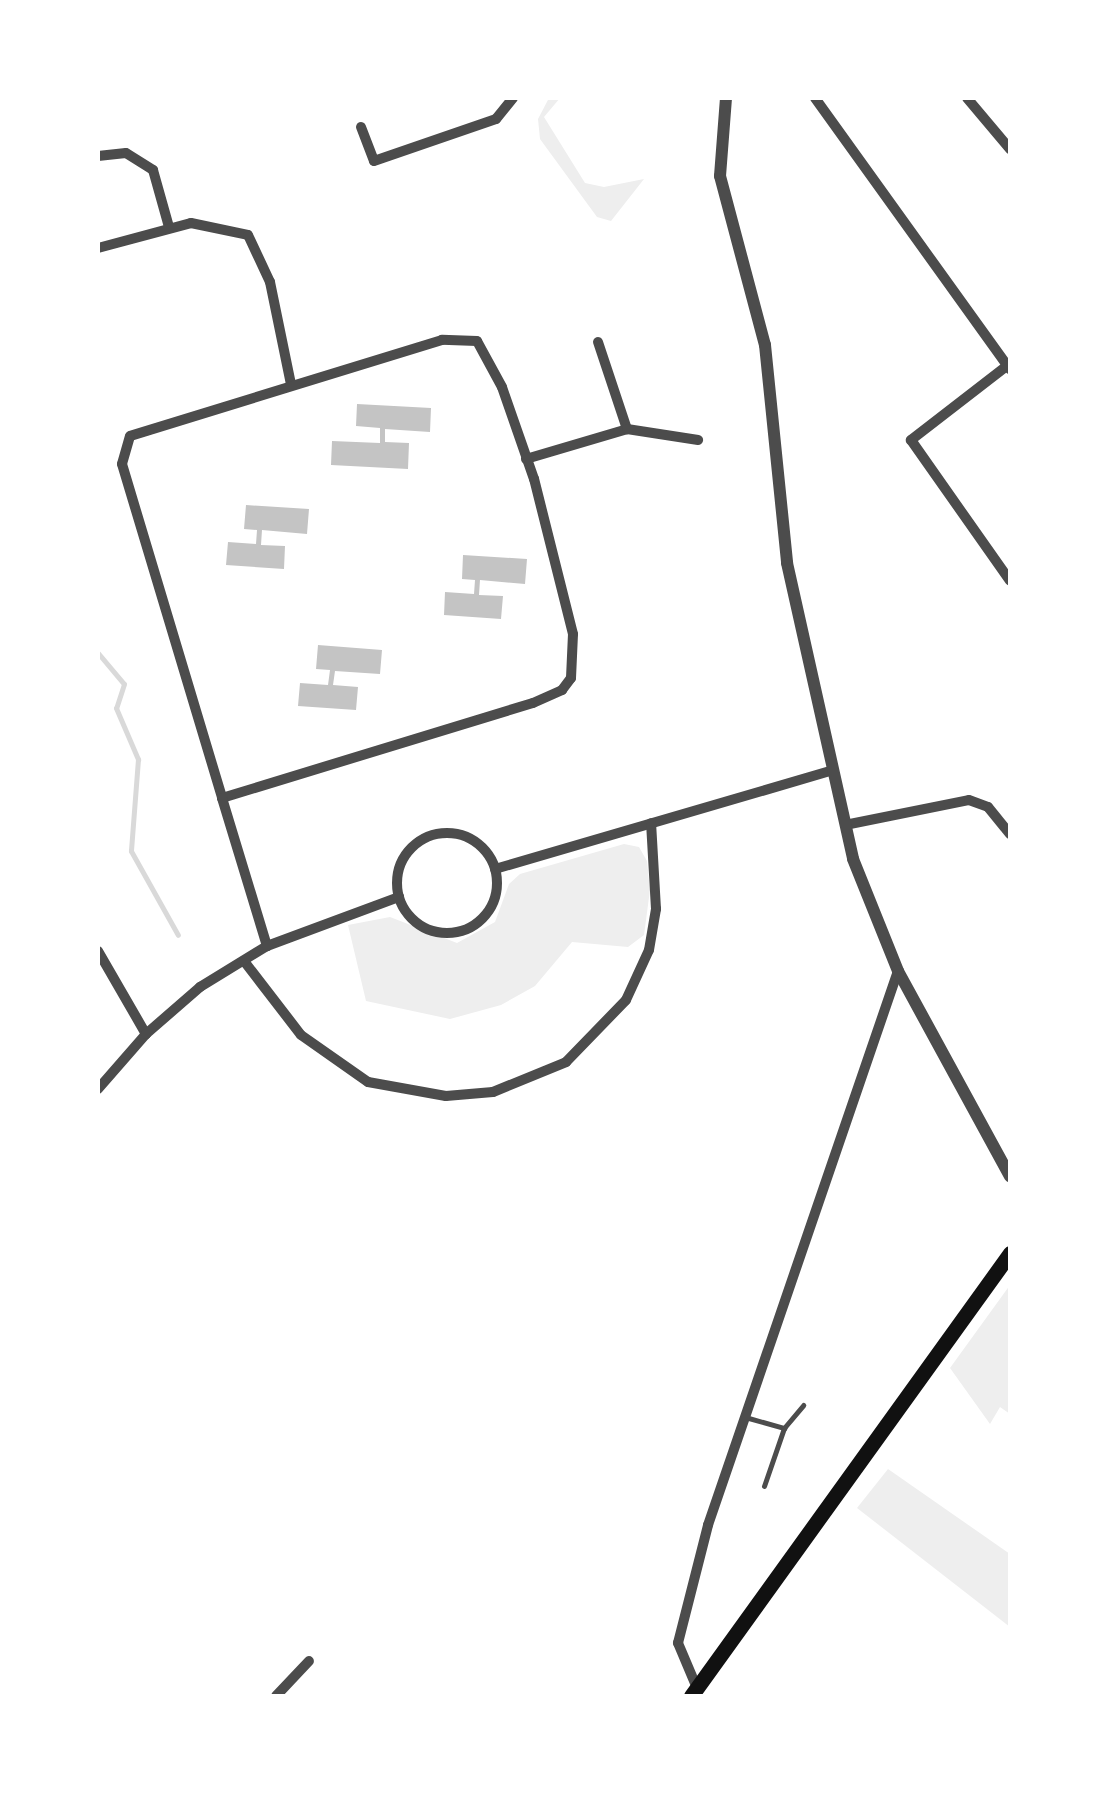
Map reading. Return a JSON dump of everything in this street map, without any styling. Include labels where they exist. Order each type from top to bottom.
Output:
[{"type":"main road","points":[[694,1692],[1010,1254]]},
{"type":"street","points":[[361,127],[374,161],[496,120],[513,98]]},
{"type":"street","points":[[726,98],[720,176],[765,346],[787,564],[830,771],[845,825],[898,971],[1010,1176]]},
{"type":"street","points":[[815,98],[1009,368],[911,440],[1010,581]]},
{"type":"street","points":[[967,98],[1010,149]]},
{"type":"street","points":[[98,156],[126,152],[152,170],[169,227]]},
{"type":"street","points":[[98,248],[169,227],[224,225],[248,234],[270,282],[292,384]]},
{"type":"street","points":[[222,798],[562,690],[575,662],[573,634],[526,459],[502,387],[476,341],[442,340],[130,436],[122,464],[222,798],[267,946]]},
{"type":"street","points":[[598,342],[627,429]]},
{"type":"street","points":[[526,459],[627,429],[698,440]]},
{"type":"street","points":[[495,869],[830,771]]},
{"type":"street","points":[[845,825],[968,800],[988,807],[1010,834]]},
{"type":"street","points":[[244,960],[302,1034],[368,1082],[446,1096],[492,1092],[566,1062],[626,1000],[649,950],[656,909],[651,824]]},
{"type":"street","points":[[439,834],[469,838],[495,869],[493,903],[470,928],[452,933],[420,925],[399,897],[400,864],[409,850],[439,834]]},
{"type":"street","points":[[98,1089],[146,1034],[200,987],[267,946],[399,897]]},
{"type":"street","points":[[98,951],[146,1034]]},
{"type":"street","points":[[694,1692],[678,1643],[746,1417],[898,971]]},
{"type":"street","points":[[276,1696],[308,1661]]},
{"type":"lane","points":[[764,1486],[784,1428],[804,1404]]},
{"type":"lane","points":[[746,1417],[784,1428]]},
{"type":"shaded area","points":[[549,98],[560,98],[544,117],[585,183],[604,187],[644,179],[611,221],[597,217],[540,139],[538,119]]},
{"type":"shaded area","points":[[624,844],[639,847],[647,861],[650,890],[644,935],[628,947],[572,942],[535,986],[501,1005],[450,1019],[366,1001],[348,925],[390,917],[457,943],[495,922],[509,884],[520,874]]},
{"type":"shaded area","points":[[1010,1285],[1010,1414],[1000,1407],[990,1424],[950,1368]]},
{"type":"shaded area","points":[[888,1469],[1010,1554],[1010,1627],[857,1508]]},
{"type":"building","points":[[357,404],[431,408],[430,432],[385,429],[385,442],[409,443],[408,469],[331,465],[332,441],[380,443],[380,428],[356,426]]},
{"type":"building","points":[[246,505],[309,509],[307,534],[262,530],[261,545],[285,546],[284,569],[226,565],[228,542],[256,544],[257,530],[244,529]]},
{"type":"building","points":[[463,555],[527,559],[525,584],[480,580],[479,595],[503,596],[501,619],[444,615],[445,592],[474,594],[475,580],[462,579]]},
{"type":"building","points":[[318,645],[382,650],[380,674],[335,671],[333,685],[358,687],[356,710],[298,706],[300,683],[328,685],[330,670],[316,669]]},
{"type":"waterway","points":[[98,653],[124,684],[116,708],[138,759],[131,851],[178,935]]}]
